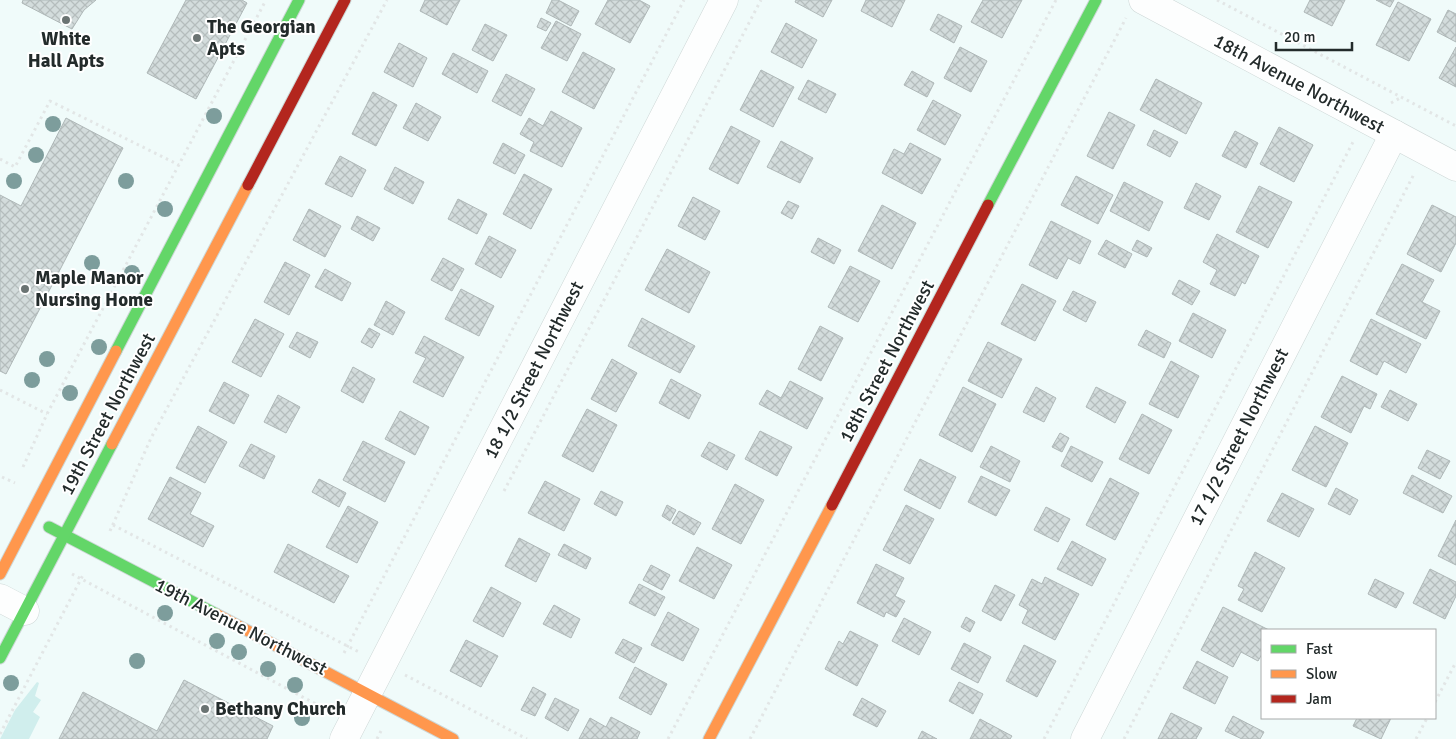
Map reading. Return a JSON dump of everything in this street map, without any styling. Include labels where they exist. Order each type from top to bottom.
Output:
[{"type":"main road","name":"19th Street Northwest","points":[[0,574],[299,0]]},
{"type":"main road","name":"19th Street Northwest","points":[[0,658],[345,0]]},
{"type":"main road","name":"18th Street Northwest","points":[[709,739],[1096,0]]},
{"type":"main road","name":"19th Avenue Northwest","points":[[29,517],[453,739]]},
{"type":"street","name":"18 1/2 Street Northwest","points":[[344,739],[724,0]]},
{"type":"street","name":"18th Avenue Northwest","points":[[1134,9],[1365,119],[1456,167]]},
{"type":"street","name":"17 1/2 Street Northwest","points":[[1085,739],[1394,134]]},
{"type":"street","points":[[0,598],[25,611]]},
{"type":"path","points":[[22,470],[47,414],[266,0]]},
{"type":"path","points":[[387,0],[151,438],[113,525],[348,646],[684,0]]},
{"type":"path","points":[[504,492],[761,0]]},
{"type":"path","points":[[668,739],[1056,0]]},
{"type":"path","points":[[1217,0],[1456,126]]},
{"type":"path","points":[[750,739],[1134,9]]},
{"type":"path","points":[[0,159],[15,167],[50,101],[178,165]]},
{"type":"path","points":[[1044,739],[1365,119]]},
{"type":"path","points":[[1124,739],[1425,151]]},
{"type":"path","points":[[0,390],[47,414]]},
{"type":"path","points":[[2,476],[15,483]]},
{"type":"path","points":[[11,490],[18,476]]},
{"type":"path","points":[[0,734],[81,578],[318,705]]},
{"type":"path","points":[[1436,700],[1456,662]]},
{"type":"path","points":[[407,676],[527,739]]},
{"type":"path","points":[[1416,739],[1426,719]]},
{"type":"shaded area","points":[[37,682],[39,683],[35,696],[41,700],[33,712],[40,717],[29,739],[0,739],[15,710]]},
{"type":"building","name":"White Hall Apts","points":[[23,0],[96,0],[84,10],[72,29],[22,3]]},
{"type":"building","name":"The Georgian Apts","points":[[186,0],[242,0],[247,3],[196,99],[147,73]]},
{"type":"building","points":[[425,0],[460,0],[447,25],[420,11]]},
{"type":"building","points":[[552,0],[558,0],[579,11],[571,26],[546,13]]},
{"type":"building","points":[[608,0],[639,0],[650,6],[630,43],[595,24]]},
{"type":"building","points":[[796,0],[832,0],[823,17],[795,2]]},
{"type":"building","points":[[866,0],[905,0],[892,27],[861,11]]},
{"type":"building","points":[[983,0],[1022,0],[1002,38],[971,22]]},
{"type":"building","points":[[1310,0],[1345,0],[1332,26],[1304,12]]},
{"type":"building","points":[[1376,0],[1394,0],[1390,7]]},
{"type":"building","points":[[1398,2],[1431,19],[1409,61],[1376,45]]},
{"type":"building","points":[[1448,10],[1456,14],[1456,42],[1437,32]]},
{"type":"building","points":[[938,14],[962,26],[954,43],[930,30]]},
{"type":"building","points":[[541,18],[551,23],[546,31],[537,27]]},
{"type":"building","points":[[556,21],[581,34],[567,61],[541,48]]},
{"type":"building","points":[[786,23],[817,40],[802,68],[771,52]]},
{"type":"building","points":[[485,24],[507,35],[493,61],[472,50]]},
{"type":"building","points":[[399,43],[427,58],[413,87],[384,72]]},
{"type":"building","points":[[960,47],[987,61],[971,92],[944,78]]},
{"type":"building","points":[[1456,47],[1456,87],[1439,78]]},
{"type":"building","points":[[583,52],[615,69],[594,109],[562,92]]},
{"type":"building","points":[[453,53],[488,71],[477,93],[442,74]]},
{"type":"building","points":[[761,70],[794,87],[773,127],[740,110]]},
{"type":"building","points":[[912,71],[934,83],[927,97],[904,85]]},
{"type":"building","points":[[506,74],[535,89],[521,116],[492,101]]},
{"type":"building","points":[[1156,79],[1202,103],[1186,134],[1140,110]]},
{"type":"building","points":[[808,80],[836,94],[826,113],[798,99]]},
{"type":"building","points":[[373,92],[397,105],[376,146],[352,134]]},
{"type":"building","points":[[933,100],[961,115],[945,145],[917,130]]},
{"type":"building","points":[[416,103],[441,117],[428,141],[403,128]]},
{"type":"building","points":[[551,111],[582,128],[562,167],[530,151],[534,142],[520,134],[529,118],[543,126]]},
{"type":"building","points":[[1109,112],[1135,125],[1113,169],[1087,156]]},
{"type":"building","name":"Maple Manor Nursing Home","points":[[66,118],[123,148],[6,374],[0,371],[0,195],[21,206]]},
{"type":"building","points":[[731,126],[760,141],[738,184],[709,169]]},
{"type":"building","points":[[1279,127],[1313,145],[1294,182],[1260,164]]},
{"type":"building","points":[[1154,130],[1178,142],[1170,157],[1147,145]]},
{"type":"building","points":[[1235,131],[1258,143],[1246,168],[1222,156]]},
{"type":"building","points":[[781,141],[813,158],[800,183],[767,167]]},
{"type":"building","points":[[503,143],[525,155],[515,174],[493,163]]},
{"type":"building","points":[[910,143],[941,159],[922,194],[882,173],[894,149],[904,154]]},
{"type":"building","points":[[340,156],[366,170],[352,197],[325,184]]},
{"type":"building","points":[[395,167],[424,182],[413,204],[384,189]]},
{"type":"building","points":[[524,174],[552,189],[531,229],[503,214]]},
{"type":"building","points":[[1076,176],[1113,195],[1098,224],[1061,205]]},
{"type":"building","points":[[1124,182],[1163,202],[1149,231],[1110,211]]},
{"type":"building","points":[[1196,183],[1221,196],[1209,220],[1184,208]]},
{"type":"building","points":[[1259,186],[1292,202],[1268,248],[1236,232]]},
{"type":"building","points":[[693,197],[720,211],[705,240],[678,226]]},
{"type":"building","points":[[458,199],[487,214],[477,234],[448,219]]},
{"type":"building","points":[[788,201],[799,206],[792,219],[781,213]]},
{"type":"building","points":[[882,205],[916,223],[892,269],[858,251]]},
{"type":"building","points":[[1432,205],[1456,217],[1456,243],[1441,272],[1407,254]]},
{"type":"building","points":[[309,209],[341,226],[325,257],[293,240]]},
{"type":"building","points":[[357,216],[380,228],[373,241],[351,229]]},
{"type":"building","points":[[1051,221],[1091,241],[1080,264],[1068,258],[1057,279],[1029,265]]},
{"type":"building","points":[[1217,234],[1259,256],[1245,284],[1242,282],[1235,296],[1210,284],[1217,270],[1203,262]]},
{"type":"building","points":[[489,236],[516,250],[501,278],[475,264]]},
{"type":"building","points":[[818,238],[841,250],[834,264],[811,252]]},
{"type":"building","points":[[1106,240],[1132,254],[1125,268],[1098,254]]},
{"type":"building","points":[[1137,240],[1152,248],[1147,257],[1132,250]]},
{"type":"building","points":[[667,249],[710,272],[689,313],[645,290]]},
{"type":"building","points":[[443,258],[464,269],[452,291],[431,280]]},
{"type":"building","points":[[285,262],[310,275],[289,315],[264,302]]},
{"type":"building","points":[[1402,264],[1434,280],[1422,302],[1440,311],[1426,339],[1376,314]]},
{"type":"building","points":[[850,266],[880,281],[858,322],[828,307]]},
{"type":"building","points":[[325,269],[351,283],[342,301],[315,287]]},
{"type":"building","points":[[1179,280],[1200,291],[1192,305],[1172,294]]},
{"type":"building","points":[[1022,284],[1056,301],[1035,341],[1001,324]]},
{"type":"building","points":[[461,289],[494,306],[479,336],[445,319]]},
{"type":"building","points":[[1073,291],[1096,302],[1086,322],[1063,310]]},
{"type":"building","points":[[386,301],[405,312],[393,335],[374,325]]},
{"type":"building","points":[[1193,313],[1226,330],[1212,358],[1179,341]]},
{"type":"building","points":[[642,318],[695,346],[680,373],[628,346]]},
{"type":"building","points":[[255,319],[284,334],[261,377],[232,362]]},
{"type":"building","points":[[1371,319],[1421,344],[1406,373],[1384,361],[1377,375],[1350,361]]},
{"type":"building","points":[[820,326],[843,338],[821,381],[798,369]]},
{"type":"building","points":[[369,328],[380,334],[372,348],[361,342]]},
{"type":"building","points":[[1146,330],[1171,343],[1164,358],[1138,345]]},
{"type":"building","points":[[297,332],[318,342],[310,358],[289,347]]},
{"type":"building","points":[[424,336],[464,357],[443,397],[413,382],[426,358],[415,353]]},
{"type":"building","points":[[988,342],[1022,359],[1002,398],[968,381]]},
{"type":"building","points":[[612,359],[637,373],[616,412],[591,399]]},
{"type":"building","points":[[1171,361],[1199,376],[1178,418],[1149,404]]},
{"type":"building","points":[[353,367],[375,379],[363,403],[341,391]]},
{"type":"building","points":[[1342,376],[1377,394],[1370,409],[1364,406],[1351,433],[1321,417]]},
{"type":"building","points":[[671,379],[701,395],[689,419],[659,403]]},
{"type":"building","points":[[790,381],[823,398],[807,429],[759,404],[767,390],[781,398]]},
{"type":"building","points":[[224,382],[249,395],[234,424],[209,411]]},
{"type":"building","points":[[963,387],[996,404],[972,452],[939,435]]},
{"type":"building","points":[[1036,387],[1056,398],[1044,422],[1023,412]]},
{"type":"building","points":[[1096,387],[1126,402],[1115,423],[1086,407]]},
{"type":"building","points":[[1390,390],[1417,404],[1408,421],[1381,407]]},
{"type":"building","points":[[278,395],[300,407],[286,433],[264,422]]},
{"type":"building","points":[[587,409],[617,425],[593,472],[562,456]]},
{"type":"building","points":[[400,411],[429,427],[415,455],[385,439]]},
{"type":"building","points":[[1142,414],[1172,430],[1149,474],[1119,459]]},
{"type":"building","points":[[198,426],[227,442],[205,483],[176,468]]},
{"type":"building","points":[[1315,426],[1348,443],[1326,487],[1292,470]]},
{"type":"building","points":[[760,431],[792,447],[777,476],[745,459]]},
{"type":"building","points":[[1060,433],[1069,438],[1062,452],[1052,447]]},
{"type":"building","points":[[363,441],[405,462],[385,502],[343,480]]},
{"type":"building","points":[[709,442],[735,455],[727,470],[701,456]]},
{"type":"building","points":[[251,444],[275,456],[264,479],[239,466]]},
{"type":"building","points":[[991,446],[1020,461],[1010,482],[980,467]]},
{"type":"building","points":[[1071,446],[1103,462],[1092,482],[1061,466]]},
{"type":"building","points":[[1427,450],[1450,461],[1440,479],[1418,468]]},
{"type":"building","points":[[920,459],[956,477],[940,509],[904,490]]},
{"type":"building","points":[[1412,475],[1452,496],[1443,513],[1403,493]]},
{"type":"building","points":[[981,476],[1010,490],[996,516],[968,502]]},
{"type":"building","points":[[170,477],[201,493],[190,514],[214,526],[203,547],[148,519]]},
{"type":"building","points":[[1110,478],[1139,493],[1115,540],[1086,525]]},
{"type":"building","points":[[319,479],[346,493],[339,507],[312,492]]},
{"type":"building","points":[[545,481],[580,499],[564,531],[528,513]]},
{"type":"building","points":[[735,484],[764,500],[741,544],[712,529]]},
{"type":"building","points":[[1336,488],[1358,500],[1350,515],[1328,504]]},
{"type":"building","points":[[601,491],[623,502],[616,516],[594,504]]},
{"type":"building","points":[[1282,493],[1314,509],[1299,537],[1267,521]]},
{"type":"building","points":[[667,505],[676,510],[670,521],[662,516]]},
{"type":"building","points":[[906,505],[934,519],[910,564],[883,550]]},
{"type":"building","points":[[348,506],[378,522],[357,563],[326,547]]},
{"type":"building","points":[[1046,507],[1070,519],[1058,542],[1034,530]]},
{"type":"building","points":[[679,511],[701,523],[694,535],[672,523]]},
{"type":"building","points":[[1456,520],[1456,565],[1438,556]]},
{"type":"building","points":[[519,538],[550,554],[536,582],[505,566]]},
{"type":"building","points":[[1072,541],[1106,559],[1092,586],[1057,569]]},
{"type":"building","points":[[288,544],[349,576],[334,603],[274,572]]},
{"type":"building","points":[[564,544],[591,558],[586,569],[558,555]]},
{"type":"building","points":[[697,547],[732,565],[714,599],[679,581]]},
{"type":"building","points":[[1255,552],[1285,568],[1262,612],[1238,600],[1244,589],[1238,586]]},
{"type":"building","points":[[876,564],[904,578],[895,596],[905,601],[896,617],[886,612],[884,617],[857,603]]},
{"type":"building","points":[[651,565],[670,575],[662,590],[643,580]]},
{"type":"building","points":[[1430,569],[1456,582],[1456,596],[1445,619],[1413,603]]},
{"type":"building","points":[[1045,577],[1079,594],[1055,640],[1022,623],[1028,610],[1019,605],[1032,579],[1042,584]]},
{"type":"building","points":[[1375,579],[1404,593],[1396,608],[1368,594]]},
{"type":"building","points":[[639,584],[665,597],[655,616],[629,603]]},
{"type":"building","points":[[995,585],[1015,595],[1001,621],[982,611]]},
{"type":"building","points":[[491,587],[521,603],[503,637],[473,621]]},
{"type":"building","points":[[554,605],[580,619],[571,638],[543,624]]},
{"type":"building","points":[[1223,607],[1267,629],[1261,629],[1261,656],[1258,661],[1241,652],[1233,667],[1201,650]]},
{"type":"building","points":[[668,612],[699,629],[683,661],[651,645]]},
{"type":"building","points":[[966,617],[975,622],[970,632],[961,627]]},
{"type":"building","points":[[904,618],[931,632],[919,655],[892,641]]},
{"type":"building","points":[[850,631],[878,645],[857,686],[825,669],[839,641],[843,644]]},
{"type":"building","points":[[623,639],[642,648],[634,663],[615,653]]},
{"type":"building","points":[[466,640],[498,656],[481,687],[450,671]]},
{"type":"building","points":[[964,643],[991,657],[978,683],[951,669]]},
{"type":"building","points":[[1024,645],[1056,661],[1037,697],[1006,681]]},
{"type":"building","points":[[1197,661],[1228,677],[1215,704],[1183,688]]},
{"type":"building","points":[[635,667],[667,684],[651,715],[619,698]]},
{"type":"building","name":"Bethany Church","points":[[184,680],[273,726],[267,739],[59,739],[83,692],[157,731]]},
{"type":"building","points":[[959,682],[983,694],[973,714],[949,701]]},
{"type":"building","points":[[533,687],[546,694],[535,716],[521,710]]},
{"type":"building","points":[[555,698],[579,710],[568,731],[545,718]]},
{"type":"building","points":[[862,698],[886,711],[877,727],[853,715]]},
{"type":"building","points":[[1171,713],[1202,728],[1196,739],[1158,739]]},
{"type":"building","points":[[1233,716],[1264,732],[1260,739],[1242,739],[1225,731]]},
{"type":"building","points":[[611,717],[640,732],[637,739],[579,739],[590,718],[606,727]]},
{"type":"building","points":[[980,719],[1012,736],[1010,739],[970,739]]},
{"type":"building","points":[[1356,719],[1391,719],[1381,739],[1353,726]]},
{"type":"building","points":[[922,731],[937,739],[918,739]]},
{"type":"traffic: fast","points":[[116,351],[299,0]]},
{"type":"traffic: fast","points":[[988,205],[1096,0]]},
{"type":"traffic: fast","points":[[0,658],[112,444]]},
{"type":"traffic: fast","points":[[49,527],[216,614]]},
{"type":"traffic: slow","points":[[112,444],[248,185]]},
{"type":"traffic: slow","points":[[0,574],[116,351]]},
{"type":"traffic: slow","points":[[709,739],[832,505]]},
{"type":"traffic: slow","points":[[216,614],[453,739]]},
{"type":"traffic: jam","points":[[248,185],[345,0]]},
{"type":"traffic: jam","points":[[832,505],[988,205]]},
{"type":"place","name":"White Hall Apts","points":[[66,20]]},
{"type":"place","name":"The Georgian Apts","points":[[197,38]]},
{"type":"place","name":"Maple Manor Nursing Home","points":[[25,289]]},
{"type":"place","name":"Bethany Church","points":[[205,709]]}]
